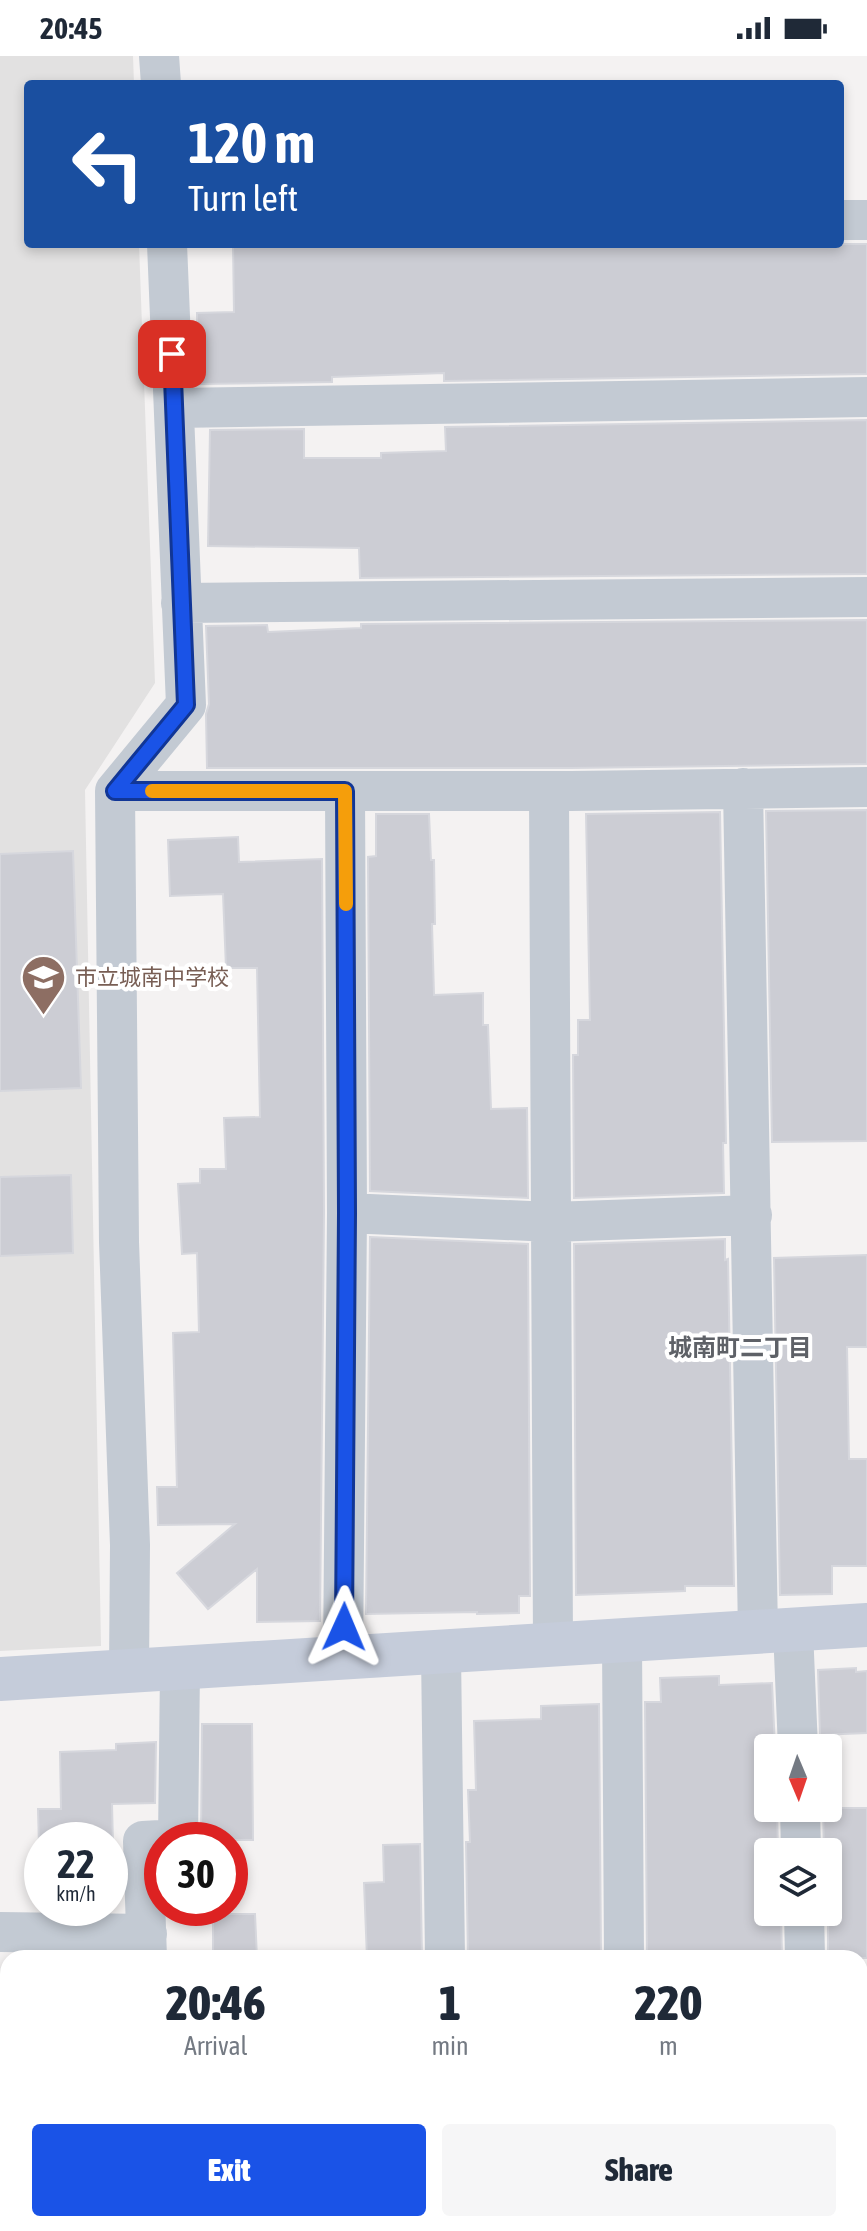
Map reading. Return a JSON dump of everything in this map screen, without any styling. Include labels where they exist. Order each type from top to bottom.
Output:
[{"type":"street","points":[[159,56],[161,80]]},
{"type":"street","points":[[844,220],[867,220]]},
{"type":"street","points":[[129,1672],[130,1545],[119,1242],[115,791],[186,705],[167,248]]},
{"type":"street","points":[[174,408],[867,397]]},
{"type":"street","points":[[181,603],[867,597]]},
{"type":"street","points":[[115,791],[867,787]]},
{"type":"street","points":[[743,788],[752,1215],[776,1631],[795,1734]]},
{"type":"street","points":[[343,1659],[347,1213],[345,791]]},
{"type":"street","points":[[549,791],[553,1645]]},
{"type":"street","points":[[347,1213],[551,1222],[752,1215]]},
{"type":"street","points":[[0,1679],[867,1625]]},
{"type":"street","points":[[622,1641],[624,1950]]},
{"type":"street","points":[[441,1653],[445,1950]]},
{"type":"street","points":[[0,1932],[147,1946],[143,1841],[178,1839],[180,1669]]},
{"type":"street","points":[[804,1926],[805,1950]]},
{"type":"shaded area","name":"市立城南中学校","points":[[0,56],[133,56],[134,80],[24,80],[24,248],[139,248],[155,683],[85,790],[101,1646],[0,1651]]},
{"type":"building","points":[[844,244],[867,244],[867,374],[444,381],[444,373],[332,377],[332,382],[198,384],[197,313],[234,312],[233,248],[844,248]]},
{"type":"building","points":[[867,420],[867,574],[360,578],[359,548],[208,546],[210,430],[304,429],[304,458],[381,458],[381,453],[446,451],[445,427]]},
{"type":"building","points":[[867,620],[867,764],[207,768],[206,714],[209,704],[206,626],[267,625],[268,632],[361,628],[361,624]]},
{"type":"building","points":[[867,810],[867,1141],[772,1142],[766,811]]},
{"type":"building","points":[[720,812],[726,1143],[723,1143],[724,1193],[574,1198],[573,1055],[578,1055],[578,1020],[590,1020],[586,814]]},
{"type":"building","points":[[376,814],[429,814],[431,860],[434,860],[434,995],[483,993],[483,1025],[488,1025],[491,1109],[527,1108],[528,1198],[370,1191],[368,857],[376,856]]},
{"type":"building","points":[[238,837],[239,862],[322,859],[324,1213],[320,1621],[257,1622],[257,1569],[208,1609],[177,1573],[235,1524],[158,1525],[157,1487],[177,1487],[173,1333],[199,1332],[197,1253],[182,1254],[178,1184],[200,1183],[200,1169],[226,1169],[224,1118],[260,1117],[257,968],[226,968],[223,894],[170,896],[168,840]]},
{"type":"building","points":[[73,851],[81,1088],[0,1091],[0,854]]},
{"type":"building","points":[[71,1175],[73,1253],[0,1256],[0,1177]]},
{"type":"building","points":[[370,1237],[528,1244],[530,1596],[519,1596],[519,1613],[366,1614]]},
{"type":"building","points":[[725,1239],[725,1260],[728,1259],[734,1586],[685,1586],[685,1591],[576,1595],[574,1244]]},
{"type":"building","points":[[867,1255],[867,1347],[847,1347],[849,1459],[867,1459],[867,1566],[832,1566],[832,1594],[780,1595],[774,1258]]},
{"type":"building","points":[[856,1668],[856,1672],[867,1671],[867,1733],[820,1734],[818,1670]]},
{"type":"building","points":[[719,1676],[719,1685],[772,1683],[774,1734],[754,1734],[754,1822],[777,1822],[778,1838],[754,1838],[754,1926],[781,1926],[782,1950],[647,1950],[645,1702],[661,1702],[660,1678]]},
{"type":"building","points":[[599,1704],[601,1950],[468,1950],[466,1842],[470,1842],[468,1790],[476,1790],[474,1721],[541,1719],[541,1706]]},
{"type":"building","points":[[202,1724],[252,1724],[253,1840],[248,1840],[248,1822],[201,1822]]},
{"type":"building","points":[[156,1742],[155,1803],[112,1804],[112,1822],[38,1822],[38,1809],[61,1809],[60,1752],[116,1750],[116,1744]]},
{"type":"building","points":[[842,1808],[867,1808],[867,1950],[828,1950],[828,1926],[842,1926],[842,1838],[824,1838],[823,1822],[842,1822]]},
{"type":"building","points":[[420,1844],[422,1950],[367,1950],[364,1883],[384,1882],[383,1845]]},
{"type":"building","points":[[248,1914],[255,1914],[257,1950],[213,1950],[213,1926],[248,1926]]},
{"type":"slow traffic","points":[[152,791],[345,791],[346,904]]},
{"type":"place","name":"市立城南中学校","points":[[44,1016]]},
{"type":"district","name":"城南町二丁目","points":[[740,1348]]},
{"type":"route","points":[[172,354],[186,705],[115,791],[345,791],[347,1213],[344,1627]]}]
